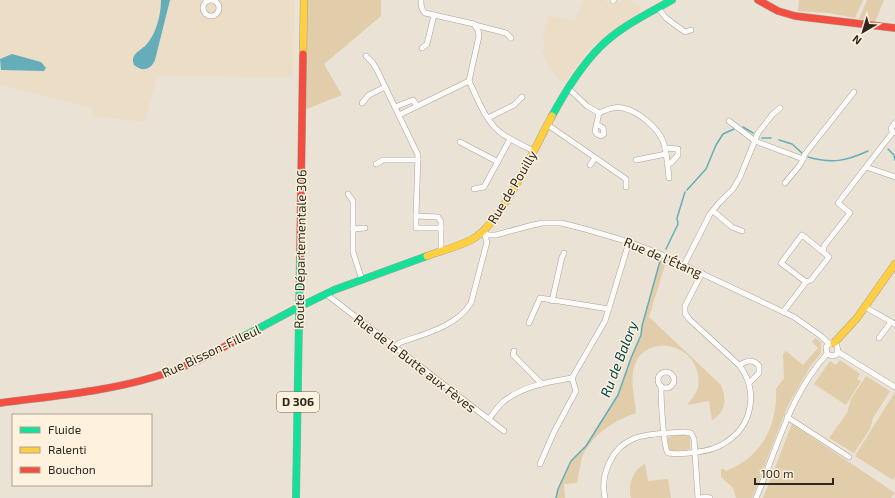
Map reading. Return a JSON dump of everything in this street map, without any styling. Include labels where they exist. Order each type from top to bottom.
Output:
[{"type":"street","name":"Route Départementale 306","points":[[296,498],[304,0]]},
{"type":"street","points":[[421,0],[422,10],[425,13],[506,33],[511,38]]},
{"type":"street","name":"Rue de Pouilly","points":[[299,307],[326,294],[471,240],[484,232],[507,199],[568,88],[591,56],[606,41],[672,0]]},
{"type":"street","points":[[758,0],[778,11],[795,16],[895,28]]},
{"type":"street","points":[[658,8],[666,18],[685,32],[691,30]]},
{"type":"street","points":[[422,48],[428,44],[434,15]]},
{"type":"street","points":[[474,24],[478,30],[479,36],[468,81],[488,118],[502,135],[534,151]]},
{"type":"street","points":[[366,56],[372,62],[418,155],[416,228],[441,228]]},
{"type":"street","points":[[398,115],[468,81]]},
{"type":"street","points":[[362,103],[369,95],[385,87]]},
{"type":"street","points":[[568,88],[587,106],[599,113]]},
{"type":"street","points":[[785,183],[800,165],[805,154],[854,92]]},
{"type":"street","points":[[488,118],[514,105],[522,97]]},
{"type":"street","points":[[395,107],[413,100],[417,106]]},
{"type":"street","points":[[599,113],[609,108],[622,108],[638,115],[656,130],[664,143],[669,178]]},
{"type":"street","points":[[684,265],[702,228],[713,211],[736,185],[750,155],[758,133],[772,115],[780,108]]},
{"type":"street","points":[[597,124],[599,113]]},
{"type":"street","points":[[729,121],[755,141],[803,159]]},
{"type":"street","points":[[823,252],[824,246],[850,213],[838,203],[866,166],[894,133],[891,128],[895,123]]},
{"type":"street","points":[[548,125],[626,179],[626,187]]},
{"type":"street","points":[[474,189],[484,188],[510,139]]},
{"type":"street","points":[[460,142],[498,162]]},
{"type":"street","points":[[636,160],[665,151],[678,149],[678,155],[671,163],[667,164]]},
{"type":"street","points":[[590,165],[595,158]]},
{"type":"street","points":[[376,164],[383,160],[418,160]]},
{"type":"street","points":[[866,166],[895,177]]},
{"type":"street","points":[[348,194],[353,201],[353,252],[362,280]]},
{"type":"street","points":[[713,211],[732,227],[742,231]]},
{"type":"street","points":[[416,216],[438,217],[441,222],[441,251]]},
{"type":"street","name":"Rue de l'Étang","points":[[484,232],[488,235],[496,235],[542,223],[561,223],[629,242],[658,253],[783,312],[798,320],[831,344]]},
{"type":"street","points":[[353,229],[365,228]]},
{"type":"street","points":[[395,347],[399,343],[453,322],[468,308],[471,303],[487,242],[484,232]]},
{"type":"street","points":[[783,312],[806,282],[811,280],[829,257],[802,235],[780,263],[806,282]]},
{"type":"street","points":[[540,464],[554,432],[576,391],[572,378],[605,321],[629,242]]},
{"type":"street","points":[[552,301],[564,253]]},
{"type":"street","points":[[756,498],[787,417],[807,378],[826,354],[825,349],[865,307],[895,264]]},
{"type":"street","points":[[661,386],[664,434],[666,450],[668,453],[695,452],[722,445],[739,432],[743,426],[750,408],[751,400],[749,383],[745,374],[739,365],[689,319],[685,313],[685,306],[702,273]]},
{"type":"street","name":"Rue de la Butte aux Fèves","points":[[326,294],[504,431]]},
{"type":"street","points":[[529,323],[540,298],[609,309]]},
{"type":"street","name":"Rue Bisson-Filleul","points":[[0,403],[96,390],[130,384],[157,376],[226,345],[299,307]]},
{"type":"street","points":[[865,307],[893,323],[879,338]]},
{"type":"street","points":[[831,344],[838,348],[838,352],[895,387]]},
{"type":"street","points":[[514,351],[513,355],[542,384]]},
{"type":"street","points":[[826,354],[832,356],[836,355],[838,352]]},
{"type":"street","points":[[739,365],[754,361],[759,366],[759,373],[749,383]]},
{"type":"street","points":[[489,419],[502,403],[522,390],[572,378]]},
{"type":"street","points":[[787,417],[849,457]]},
{"type":"street","points":[[605,498],[603,483],[610,461],[628,442],[634,438],[685,432],[691,433],[693,436],[700,498],[710,498]]},
{"type":"shaded area","points":[[0,0],[295,0],[293,77],[157,76],[145,122],[92,116],[92,108],[0,85]]},
{"type":"shaded area","points":[[307,0],[381,0],[381,16],[324,64],[342,95],[304,110]]},
{"type":"shaded area","points":[[583,0],[604,0],[613,5],[615,0],[621,2],[622,0],[629,0],[640,7],[640,12],[621,24],[620,27],[597,43],[595,41],[568,79],[561,81],[548,66],[542,51],[545,48],[544,42],[542,41],[547,15],[575,21]]},
{"type":"shaded area","points":[[799,0],[863,0],[855,18],[829,13],[798,11]]},
{"type":"shaded area","points":[[867,0],[884,0],[875,22],[859,19]]},
{"type":"shaded area","points":[[660,261],[666,262],[649,317],[721,385],[724,395],[723,409],[717,417],[712,420],[709,401],[687,405],[696,392],[699,380],[694,364],[688,355],[679,349],[669,346],[658,346],[649,349],[641,355],[633,370],[632,382],[636,413],[620,420],[599,434],[587,447],[583,455],[577,483],[564,484],[565,498],[557,498],[558,489],[571,461],[586,446],[618,395],[641,335],[642,326]]},
{"type":"shaded area","points":[[815,338],[821,342],[821,353],[810,367],[788,405],[752,498],[736,498],[733,488],[721,477],[721,469],[726,471],[738,465],[749,458],[758,449],[765,439],[774,415],[776,389],[784,378],[783,354],[786,351],[803,365],[818,348],[812,342]]},
{"type":"shaded area","points":[[840,360],[860,374],[857,379],[861,381],[846,405],[814,384],[830,361],[836,365]]},
{"type":"shaded area","points":[[866,376],[890,391],[873,418],[870,429],[854,453],[829,438],[847,413],[851,399]]},
{"type":"shaded area","points":[[895,392],[895,476],[893,480],[855,456]]},
{"type":"shaded area","points":[[792,424],[895,493],[891,498],[763,498]]},
{"type":"shaded area","points":[[683,434],[690,437],[690,449],[673,451],[668,449],[668,437]]},
{"type":"shaded area","points":[[645,464],[648,481],[668,479],[671,498],[631,498],[630,488],[634,474]]},
{"type":"water","points":[[161,0],[170,0],[155,60],[149,68],[140,69],[134,65],[133,58],[136,53],[150,41],[153,35],[159,18]]},
{"type":"water","points":[[12,54],[41,62],[46,68],[44,71],[1,70],[0,59]]},
{"type":"waterway","name":"Ru de Balory","points":[[743,127],[753,133]]},
{"type":"waterway","name":"Ru de Balory","points":[[687,190],[706,169],[716,145],[723,134],[734,129]]},
{"type":"waterway","name":"Ru de Balory","points":[[762,138],[771,138]]},
{"type":"waterway","name":"Ru de Balory","points":[[779,140],[792,144],[802,153]]},
{"type":"waterway","name":"Ru de Balory","points":[[888,149],[894,155],[895,160]]},
{"type":"waterway","name":"Ru de Balory","points":[[808,157],[832,161],[846,159],[868,151]]},
{"type":"waterway","name":"Ru de Balory","points":[[666,249],[678,224],[677,218],[685,192]]},
{"type":"waterway","name":"Ru de Balory","points":[[556,498],[558,489],[571,461],[586,446],[618,395],[641,335],[642,326],[660,261]]},
{"type":"traffic: fast","points":[[552,116],[573,80],[600,47],[625,27],[672,0]]},
{"type":"traffic: fast","points":[[235,341],[334,290],[427,256]]},
{"type":"traffic: fast","points":[[296,498],[300,257]]},
{"type":"traffic: slow","points":[[303,54],[304,0]]},
{"type":"traffic: slow","points":[[427,256],[471,240],[483,231],[506,202],[552,116]]},
{"type":"traffic: slow","points":[[834,343],[857,318],[895,264]]},
{"type":"traffic: jam","points":[[758,0],[778,11],[795,16],[895,28]]},
{"type":"traffic: jam","points":[[300,257],[303,54]]},
{"type":"traffic: jam","points":[[0,403],[78,393],[135,382],[165,374],[186,366],[235,341]]}]
